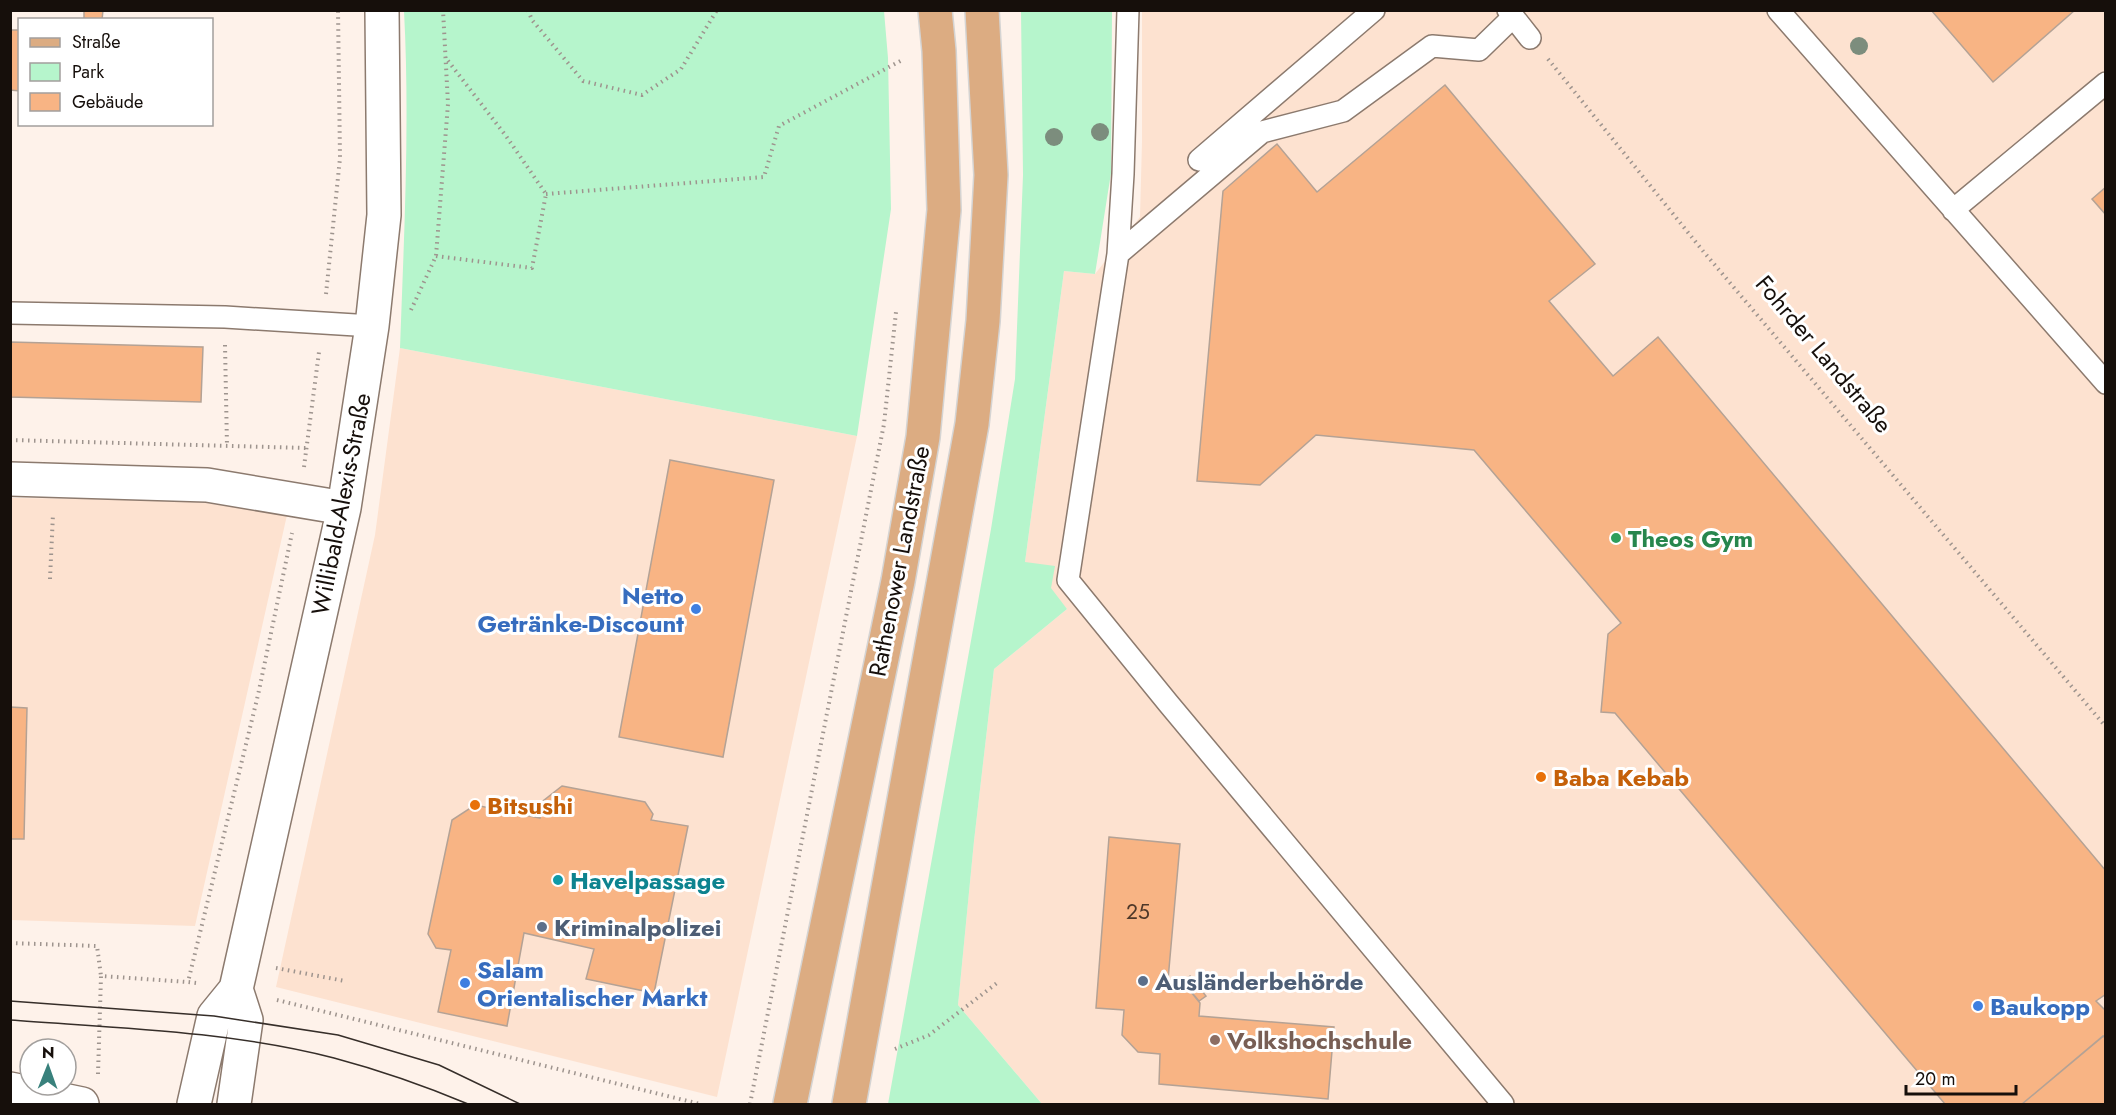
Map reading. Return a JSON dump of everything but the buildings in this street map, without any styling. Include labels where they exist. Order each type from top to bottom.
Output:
[{"type":"main road","name":"Rathenower Landstraße","points":[[790,1104],[898,581],[923,437],[944,210],[939,51],[935,10]]},
{"type":"main road","name":"Rathenower Landstraße","points":[[849,1104],[972,424],[983,321],[991,175],[981,10]]},
{"type":"street","name":"Willibald-Alexis-Straße","points":[[194,1104],[214,1016],[236,989],[344,508],[372,327],[384,215],[382,10]]},
{"type":"street","points":[[10,479],[207,484],[344,508]]},
{"type":"street","points":[[234,1104],[246,1020],[236,989]]},
{"type":"street","points":[[10,1089],[82,1104]]},
{"type":"lane","points":[[1128,10],[1118,254],[1068,580],[1503,1104]]},
{"type":"lane","points":[[1199,160],[1374,10]]},
{"type":"lane","points":[[1778,10],[2106,383]]},
{"type":"lane","points":[[1118,254],[1262,132],[1343,111],[1432,46],[1479,50],[1511,14],[1530,38]]},
{"type":"lane","points":[[1953,210],[2106,83]]},
{"type":"lane","points":[[10,313],[225,317],[372,327]]},
{"type":"path","points":[[528,10],[532,20],[583,81],[642,95],[681,69],[717,10]]},
{"type":"path","name":"Fohrder Landstraße","points":[[1530,38],[1703,251],[2106,727]]},
{"type":"path","points":[[436,256],[532,268],[546,194],[506,136],[445,56]]},
{"type":"path","points":[[546,194],[764,177],[779,126],[907,57],[907,69]]},
{"type":"path","points":[[750,1104],[884,424],[897,306]]},
{"type":"path","points":[[225,317],[227,447]]},
{"type":"path","points":[[10,440],[306,448]]},
{"type":"path","points":[[50,579],[54,480]]},
{"type":"path","points":[[10,943],[97,946],[101,976],[100,1039]]},
{"type":"path","points":[[275,968],[345,981]]},
{"type":"path","points":[[101,976],[188,982]]},
{"type":"path","points":[[891,1051],[929,1035],[997,983]]},
{"type":"shaded area","points":[[1142,11],[2105,11],[2105,1104],[1042,1104],[958,1005],[994,669],[1067,609],[1025,562],[1064,271],[1095,274],[1140,217]]},
{"type":"shaded area","points":[[400,348],[857,436],[717,1097],[276,987],[375,535]]},
{"type":"shaded area","points":[[11,498],[185,500],[287,515],[195,926],[11,920]]},
{"type":"green space","points":[[404,11],[884,11],[888,58],[891,209],[857,436],[400,348],[405,222],[406,53]]},
{"type":"green space","points":[[1021,11],[1112,11],[1111,173],[1095,274],[1064,271],[1025,562],[1055,566],[1051,588],[1067,609],[994,669],[958,1005],[1042,1104],[888,1104],[991,529],[1015,379],[1023,175]]},
{"type":"tram line","points":[[10,1001],[214,1016],[338,1035],[439,1065],[520,1104]]},
{"type":"tram line","points":[[10,1020],[214,1036],[294,1049],[385,1073],[468,1104]]},
{"type":"place","name":"Theos Gym","points":[[1616,538]]},
{"type":"place","name":"Netto Getränke-Discount","points":[[696,609]]},
{"type":"place","name":"Baba Kebab","points":[[1541,777]]},
{"type":"place","name":"Bitsushi","points":[[475,805]]},
{"type":"place","name":"Havelpassage","points":[[558,880]]},
{"type":"place","name":"Kriminalpolizei","points":[[542,927]]},
{"type":"place","name":"Ausländerbehörde","points":[[1143,981]]},
{"type":"place","name":"Salam Orientalischer Markt","points":[[465,983]]},
{"type":"place","name":"Baukopp","points":[[1978,1006]]},
{"type":"place","name":"Volkshochschule","points":[[1215,1040]]}]
